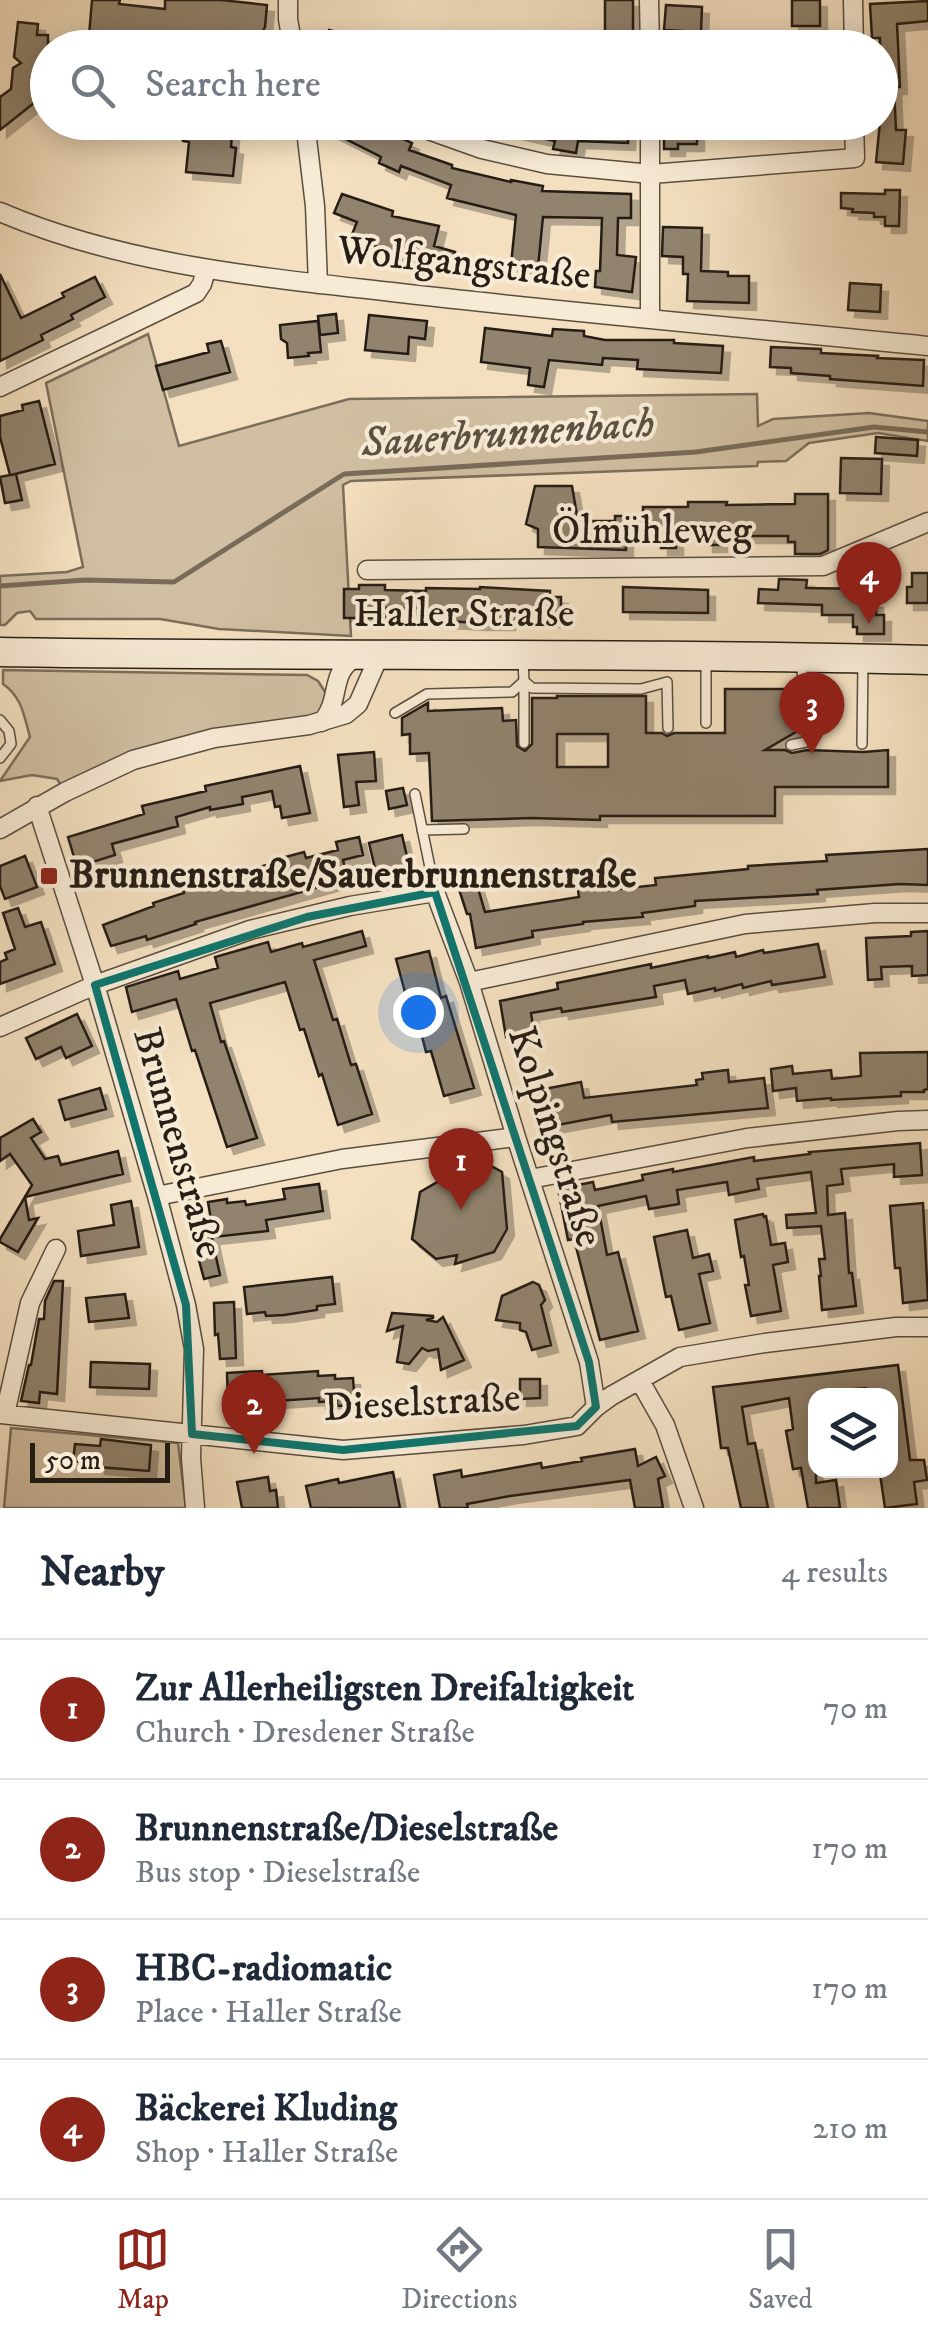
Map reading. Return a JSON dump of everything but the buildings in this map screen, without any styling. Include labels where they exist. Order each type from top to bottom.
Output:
[{"type":"main road","name":"Haller Straße","points":[[0,652],[368,656],[523,667],[668,669],[706,657],[928,660]]},
{"type":"street","points":[[288,0],[290,30]]},
{"type":"street","points":[[650,0],[650,30]]},
{"type":"street","points":[[853,0],[854,30]]},
{"type":"street","points":[[307,140],[316,206],[318,284]]},
{"type":"street","points":[[457,140],[547,164],[651,174],[855,158],[854,140]]},
{"type":"street","points":[[650,140],[650,318]]},
{"type":"street","name":"Wolfgangstraße","points":[[0,212],[38,228],[206,270],[526,308],[928,346]]},
{"type":"street","points":[[0,387],[196,294],[206,270]]},
{"type":"street","name":"Ölmühleweg","points":[[367,570],[824,566],[928,522]]},
{"type":"street","points":[[308,656],[335,694]]},
{"type":"street","points":[[0,829],[132,760],[214,738],[322,722],[346,714],[364,692],[364,664],[368,656]]},
{"type":"street","points":[[322,722],[330,713],[342,668],[368,656]]},
{"type":"street","name":"Brunnenstraße","points":[[38,806],[95,985],[186,1304],[194,1349],[191,1474],[195,1508]]},
{"type":"street","points":[[0,1027],[95,985],[250,930],[350,906],[435,892]]},
{"type":"street","name":"Kolpingstraße","points":[[435,892],[468,982],[589,1362],[596,1406]]},
{"type":"street","points":[[468,982],[745,924],[875,913],[928,914]]},
{"type":"street","points":[[530,1178],[746,1138],[928,1120]]},
{"type":"street","points":[[157,1196],[342,1159],[516,1137]]},
{"type":"street","name":"Dieselstraße","points":[[56,1248],[30,1303],[3,1414],[342,1450],[524,1435],[577,1426],[596,1406],[680,1357],[928,1326]]},
{"type":"street","points":[[640,1381],[665,1425],[694,1508]]},
{"type":"lane","points":[[706,657],[706,723]]},
{"type":"lane","points":[[790,744],[806,742],[816,733],[803,684],[802,658]]},
{"type":"lane","points":[[862,744],[863,658]]},
{"type":"lane","points":[[396,713],[427,694],[512,692],[523,667]]},
{"type":"lane","points":[[523,667],[524,743]]},
{"type":"lane","points":[[668,669],[668,728]]},
{"type":"lane","points":[[0,720],[9,731],[10,744],[0,758]]},
{"type":"lane","points":[[416,794],[435,892]]},
{"type":"lane","points":[[422,830],[464,828]]},
{"type":"highlighted area","points":[[435,892],[589,1362],[596,1407],[577,1426],[343,1450],[192,1434],[186,1305],[95,985],[307,917]]},
{"type":"shaded area","points":[[148,334],[179,446],[349,399],[757,394],[758,426],[773,419],[869,413],[928,421],[928,441],[878,433],[809,443],[786,461],[758,462],[757,466],[351,481],[343,485],[351,636],[219,629],[160,619],[36,619],[30,611],[17,613],[0,625],[0,576],[67,572],[83,567],[46,383]]},
{"type":"shaded area","points":[[3,670],[307,675],[318,681],[333,704],[331,713],[214,738],[65,792],[57,779],[32,775],[0,781],[30,737],[18,701],[3,684]]},
{"type":"shaded area","points":[[11,1428],[178,1443],[186,1508],[4,1508]]},
{"type":"waterway","name":"Sauerbrunnenbach","points":[[0,586],[85,580],[174,582],[344,474],[696,452],[874,427],[928,432]]},
{"type":"place","name":"Bäckerei Kluding","points":[[869,624]]},
{"type":"place","name":"HBC-radiomatic","points":[[812,754]]},
{"type":"place","name":"Brunnenstraße/Sauerbrunnenstraße","points":[[49,876]]},
{"type":"place","name":"Zur Allerheiligsten Dreifaltigkeit","points":[[461,1210]]},
{"type":"place","name":"Brunnenstraße/Dieselstraße","points":[[254,1454]]}]
